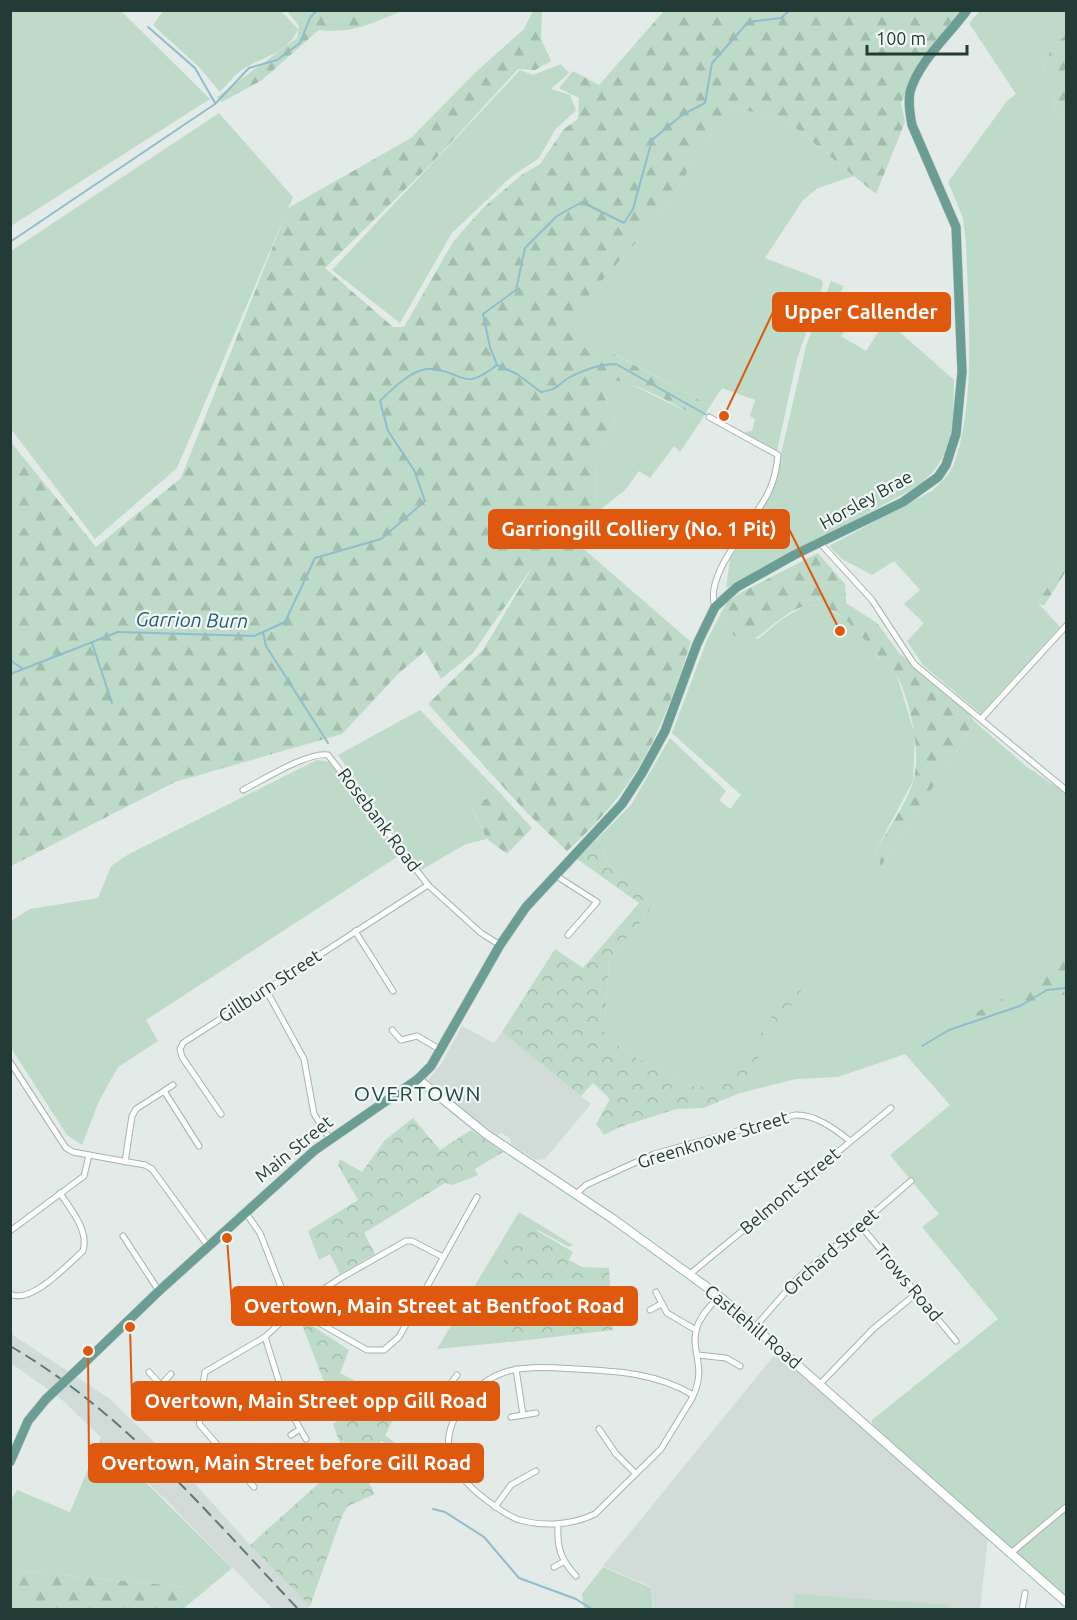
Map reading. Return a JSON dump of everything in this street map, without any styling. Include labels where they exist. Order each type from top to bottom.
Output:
[{"type":"main road","name":"Horsley Brae","points":[[580,848],[622,804],[642,773],[665,731],[697,644],[715,607],[737,587],[922,490],[938,477],[952,451],[962,372],[960,274],[956,226],[912,125],[909,110],[910,92],[918,75],[967,10]]},
{"type":"main road","name":"Main Street","points":[[10,1462],[32,1414],[159,1291],[245,1212],[330,1139],[418,1078],[441,1050],[500,945],[526,907],[580,848]]},
{"type":"main road","name":"Castlehill Road","points":[[418,1078],[468,1121],[576,1194],[719,1296],[1066,1602]]},
{"type":"street","points":[[709,417],[778,455],[769,492],[726,557],[713,598],[715,607]]},
{"type":"street","points":[[820,544],[872,600],[914,664],[982,718],[1066,790]]},
{"type":"street","points":[[982,718],[1066,626]]},
{"type":"street","name":"Rosebank Road","points":[[243,790],[297,762],[323,754],[328,755],[428,885],[481,933],[500,945]]},
{"type":"street","points":[[555,874],[597,902],[568,935]]},
{"type":"street","name":"Gillburn Street","points":[[221,1114],[182,1056],[180,1049],[183,1043],[428,885]]},
{"type":"street","points":[[355,931],[393,991]]},
{"type":"street","points":[[265,988],[304,1059],[314,1114],[330,1139]]},
{"type":"street","points":[[392,1030],[400,1040],[417,1036],[441,1050]]},
{"type":"street","points":[[10,1062],[66,1148],[74,1152],[152,1169],[208,1246]]},
{"type":"street","points":[[125,1162],[132,1116],[136,1109],[173,1085]]},
{"type":"street","points":[[164,1091],[199,1146]]},
{"type":"street","name":"Belmont Street","points":[[690,1274],[891,1108]]},
{"type":"street","name":"Greenknowe Street","points":[[576,1194],[586,1185],[654,1154],[795,1115],[802,1115],[834,1127],[850,1141]]},
{"type":"street","points":[[10,1231],[87,1172],[89,1155]]},
{"type":"street","name":"Orchard Street","points":[[755,1327],[798,1278],[911,1182]]},
{"type":"street","points":[[10,1294],[16,1296],[32,1294],[83,1251],[85,1243],[81,1226],[60,1193]]},
{"type":"street","points":[[245,1212],[260,1233],[284,1292],[296,1308],[367,1350],[384,1350],[399,1336],[477,1197]]},
{"type":"street","name":"Trows Road","points":[[860,1225],[956,1341]]},
{"type":"street","points":[[123,1236],[159,1291]]},
{"type":"street","points":[[254,1487],[200,1425],[205,1372],[265,1337],[296,1308],[364,1263],[406,1241],[412,1241],[444,1257]]},
{"type":"street","points":[[656,1292],[661,1304],[674,1318],[696,1330]]},
{"type":"street","points":[[820,1384],[873,1329],[917,1293]]},
{"type":"street","points":[[693,1395],[672,1384],[650,1377],[544,1367],[516,1369],[493,1375],[480,1383],[450,1425],[448,1449],[461,1478],[495,1506],[519,1520],[558,1524],[582,1520],[595,1514],[661,1449],[693,1395],[701,1376],[696,1330],[703,1315],[719,1296]]},
{"type":"street","points":[[650,1310],[661,1304]]},
{"type":"street","points":[[265,1337],[286,1404],[306,1439]]},
{"type":"street","points":[[698,1355],[726,1358],[740,1366]]},
{"type":"street","points":[[516,1369],[523,1414]]},
{"type":"street","points":[[149,1372],[170,1395],[201,1401]]},
{"type":"street","points":[[161,1385],[171,1374]]},
{"type":"street","points":[[445,1391],[457,1375]]},
{"type":"street","points":[[452,1383],[469,1397]]},
{"type":"street","points":[[511,1417],[536,1413]]},
{"type":"street","points":[[291,1435],[300,1429]]},
{"type":"street","points":[[599,1429],[616,1454],[635,1473]]},
{"type":"street","points":[[407,1461],[448,1449]]},
{"type":"street","points":[[495,1506],[511,1485],[536,1471]]},
{"type":"street","points":[[1011,1553],[1066,1507]]},
{"type":"street","points":[[558,1524],[557,1548],[563,1562],[576,1576]]},
{"type":"street","points":[[554,1567],[563,1562]]},
{"type":"street","points":[[1022,1610],[1025,1593]]},
{"type":"shaded area","points":[[462,1026],[494,1043],[502,1032],[591,1104],[545,1159],[536,1160],[511,1144],[510,1139],[502,1133],[497,1135],[455,1103],[455,1097],[445,1095],[428,1080],[441,1064]]},
{"type":"shaded area","points":[[10,1333],[110,1399],[182,1469],[250,1545],[310,1606],[306,1609],[273,1609],[168,1502],[59,1397],[11,1363]]},
{"type":"shaded area","points":[[776,1353],[988,1538],[980,1609],[654,1609],[651,1587],[603,1566]]},
{"type":"green space","points":[[11,10],[121,11],[210,99],[11,226]]},
{"type":"green space","points":[[280,10],[298,29],[293,38],[279,51],[245,68],[220,92],[199,67],[153,25],[163,11]]},
{"type":"green space","points":[[287,11],[402,11],[352,29],[319,30],[262,80],[222,102],[217,97],[297,38],[299,26]]},
{"type":"green space","points":[[533,11],[542,11],[541,39],[551,61],[535,70],[518,69],[431,164],[325,268],[393,327],[404,327],[453,242],[483,208],[520,176],[540,164],[564,129],[578,119],[579,98],[559,88],[573,71],[599,85],[664,11],[960,11],[919,65],[901,103],[905,122],[876,194],[782,117],[729,108],[657,219],[561,326],[597,358],[614,354],[710,406],[702,419],[650,392],[620,381],[597,382],[616,421],[596,457],[595,514],[570,537],[691,642],[658,731],[630,780],[613,803],[567,851],[527,813],[428,704],[483,650],[533,566],[473,653],[441,679],[425,651],[398,674],[342,734],[175,782],[11,866],[10,441],[96,547],[181,478],[288,208],[411,138],[476,72],[524,29]]},
{"type":"green space","points":[[980,11],[1066,11],[1066,35],[1053,45],[1043,67],[1054,90],[1055,117],[1060,119],[1066,110],[1066,555],[1038,603],[1060,627],[981,714],[923,665],[907,641],[924,623],[904,604],[920,590],[894,561],[872,575],[842,559],[829,546],[932,491],[947,476],[956,458],[966,408],[969,323],[963,218],[948,182],[1007,101],[1016,94],[969,23]]},
{"type":"green space","points":[[1066,35],[1066,110],[1060,119],[1055,117],[1054,90],[1043,67],[1053,45]]},
{"type":"green space","points":[[561,64],[569,73],[551,89],[570,95],[576,110],[555,130],[539,158],[511,177],[452,233],[400,323],[332,270],[520,70],[533,75]]},
{"type":"green space","points":[[729,108],[782,117],[854,176],[818,188],[803,200],[765,258],[822,280],[823,284],[797,359],[777,451],[744,432],[752,431],[755,419],[750,416],[755,400],[722,388],[710,406],[615,354],[597,358],[560,326],[657,219]]},
{"type":"green space","points":[[219,113],[293,197],[177,468],[95,539],[11,429],[11,251]]},
{"type":"green space","points":[[831,281],[844,286],[828,315],[848,327],[841,336],[866,351],[886,320],[954,380],[952,427],[949,441],[937,467],[913,489],[726,588],[730,559],[772,493],[806,346]]},
{"type":"green space","points":[[610,378],[630,384],[702,419],[680,452],[674,446],[650,478],[639,471],[625,490],[595,514],[596,457],[616,421],[597,382]]},
{"type":"green space","points":[[818,553],[845,584],[846,603],[877,623],[899,653],[966,709],[975,722],[881,867],[876,850],[906,799],[915,770],[913,727],[897,675],[848,622],[829,609],[818,606],[799,608],[745,644],[730,632],[720,615],[727,602],[744,591]]},
{"type":"green space","points":[[1066,555],[1066,571],[1044,606],[1038,603]]},
{"type":"green space","points":[[804,606],[822,606],[847,620],[865,638],[879,658],[892,666],[915,735],[913,781],[876,850],[881,867],[975,722],[1027,767],[1066,793],[1066,1597],[872,1424],[872,1420],[998,1319],[922,1227],[939,1214],[890,1155],[950,1105],[905,1054],[838,1077],[796,1079],[740,1093],[741,1085],[790,989],[733,1076],[697,1088],[633,1056],[604,1035],[609,961],[654,905],[608,864],[600,836],[631,805],[670,738],[726,791],[719,800],[730,809],[741,795],[672,733],[707,640],[720,615],[730,632],[758,639],[781,620]]},
{"type":"green space","points":[[420,710],[499,792],[471,808],[487,839],[466,844],[421,870],[338,755]]},
{"type":"green space","points":[[317,760],[329,762],[400,855],[146,1020],[158,1041],[118,1067],[99,1101],[82,1145],[67,1135],[11,1048],[11,921],[30,909],[98,898],[111,866],[129,854]]},
{"type":"green space","points":[[499,792],[532,828],[507,854],[487,839],[471,807]]},
{"type":"green space","points":[[600,836],[608,864],[654,905],[609,961],[604,1035],[633,1056],[697,1088],[733,1075],[790,989],[808,979],[741,1085],[740,1093],[703,1108],[676,1109],[620,1127],[604,1135],[596,1124],[610,1099],[593,1083],[581,1096],[502,1032],[555,949],[583,968],[639,903],[577,859]]},
{"type":"green space","points":[[1066,941],[1066,994],[976,1018],[932,1035],[1015,992],[1030,990],[1038,968]]},
{"type":"green space","points":[[413,1118],[440,1150],[471,1130],[503,1152],[475,1169],[478,1175],[453,1185],[445,1183],[364,1233],[375,1254],[340,1274],[330,1254],[319,1260],[308,1231],[358,1200],[338,1165],[340,1159],[362,1172],[385,1140]]},
{"type":"green space","points":[[519,1212],[573,1245],[569,1247],[538,1230],[528,1231],[506,1327],[508,1342],[437,1349]]},
{"type":"green space","points":[[532,1228],[573,1252],[569,1260],[582,1267],[609,1268],[613,1330],[511,1342],[504,1340],[500,1292],[503,1261],[518,1236]]},
{"type":"green space","points":[[299,1317],[349,1350],[340,1373],[401,1404],[385,1435],[403,1449],[400,1452],[381,1441],[363,1472],[375,1494],[348,1506],[342,1516],[310,1606],[250,1545],[346,1459],[333,1424],[339,1420]]},
{"type":"green space","points":[[101,1438],[232,1568],[207,1589],[11,1570],[11,1500],[17,1490],[70,1512]]},
{"type":"green space","points":[[603,1567],[651,1588],[653,1609],[584,1609],[582,1594]]},
{"type":"green space","points":[[11,1570],[207,1589],[183,1609],[11,1609]]},
{"type":"green space","points":[[795,1594],[949,1605],[949,1609],[794,1609]]},
{"type":"waterway","points":[[10,242],[215,104],[249,68],[277,60],[300,43],[310,18],[317,10]]},
{"type":"waterway","name":"Garrion Burn","points":[[10,677],[13,673],[118,632],[254,636],[285,622],[315,558],[381,539],[425,501],[414,470],[388,431],[380,401],[418,371],[432,369],[470,379],[477,378],[497,365],[490,347],[483,314],[516,290],[525,248],[557,216],[582,202],[624,223],[633,209],[652,140],[682,115],[705,103],[712,63],[748,22],[781,18],[790,10]]},
{"type":"waterway","points":[[148,27],[195,68],[215,103]]},
{"type":"waterway","points":[[497,365],[517,374],[541,392],[555,388],[570,377],[587,370],[616,364],[705,414]]},
{"type":"waterway","points":[[263,632],[266,646],[328,743]]},
{"type":"waterway","points":[[92,643],[112,703]]},
{"type":"waterway","points":[[10,660],[23,669]]},
{"type":"waterway","points":[[922,1046],[949,1030],[1020,1006],[1047,990],[1066,988]]},
{"type":"waterway","points":[[433,1509],[445,1512],[484,1537],[519,1578],[576,1599],[593,1610]]},
{"type":"railway","points":[[10,1346],[51,1372],[128,1433],[198,1502],[299,1610]]},
{"type":"place","name":"Upper Callender","points":[[724,416]]},
{"type":"place","name":"Garriongill Colliery (No. 1 Pit)","points":[[840,631]]},
{"type":"place","name":"Overtown, Main Street at Bentfoot Road","points":[[227,1238]]},
{"type":"place","name":"Overtown, Main Street opp Gill Road","points":[[130,1327]]},
{"type":"place","name":"Overtown, Main Street before Gill Road","points":[[88,1351]]},
{"type":"district","name":"OVERTOWN","points":[[418,1094]]}]
